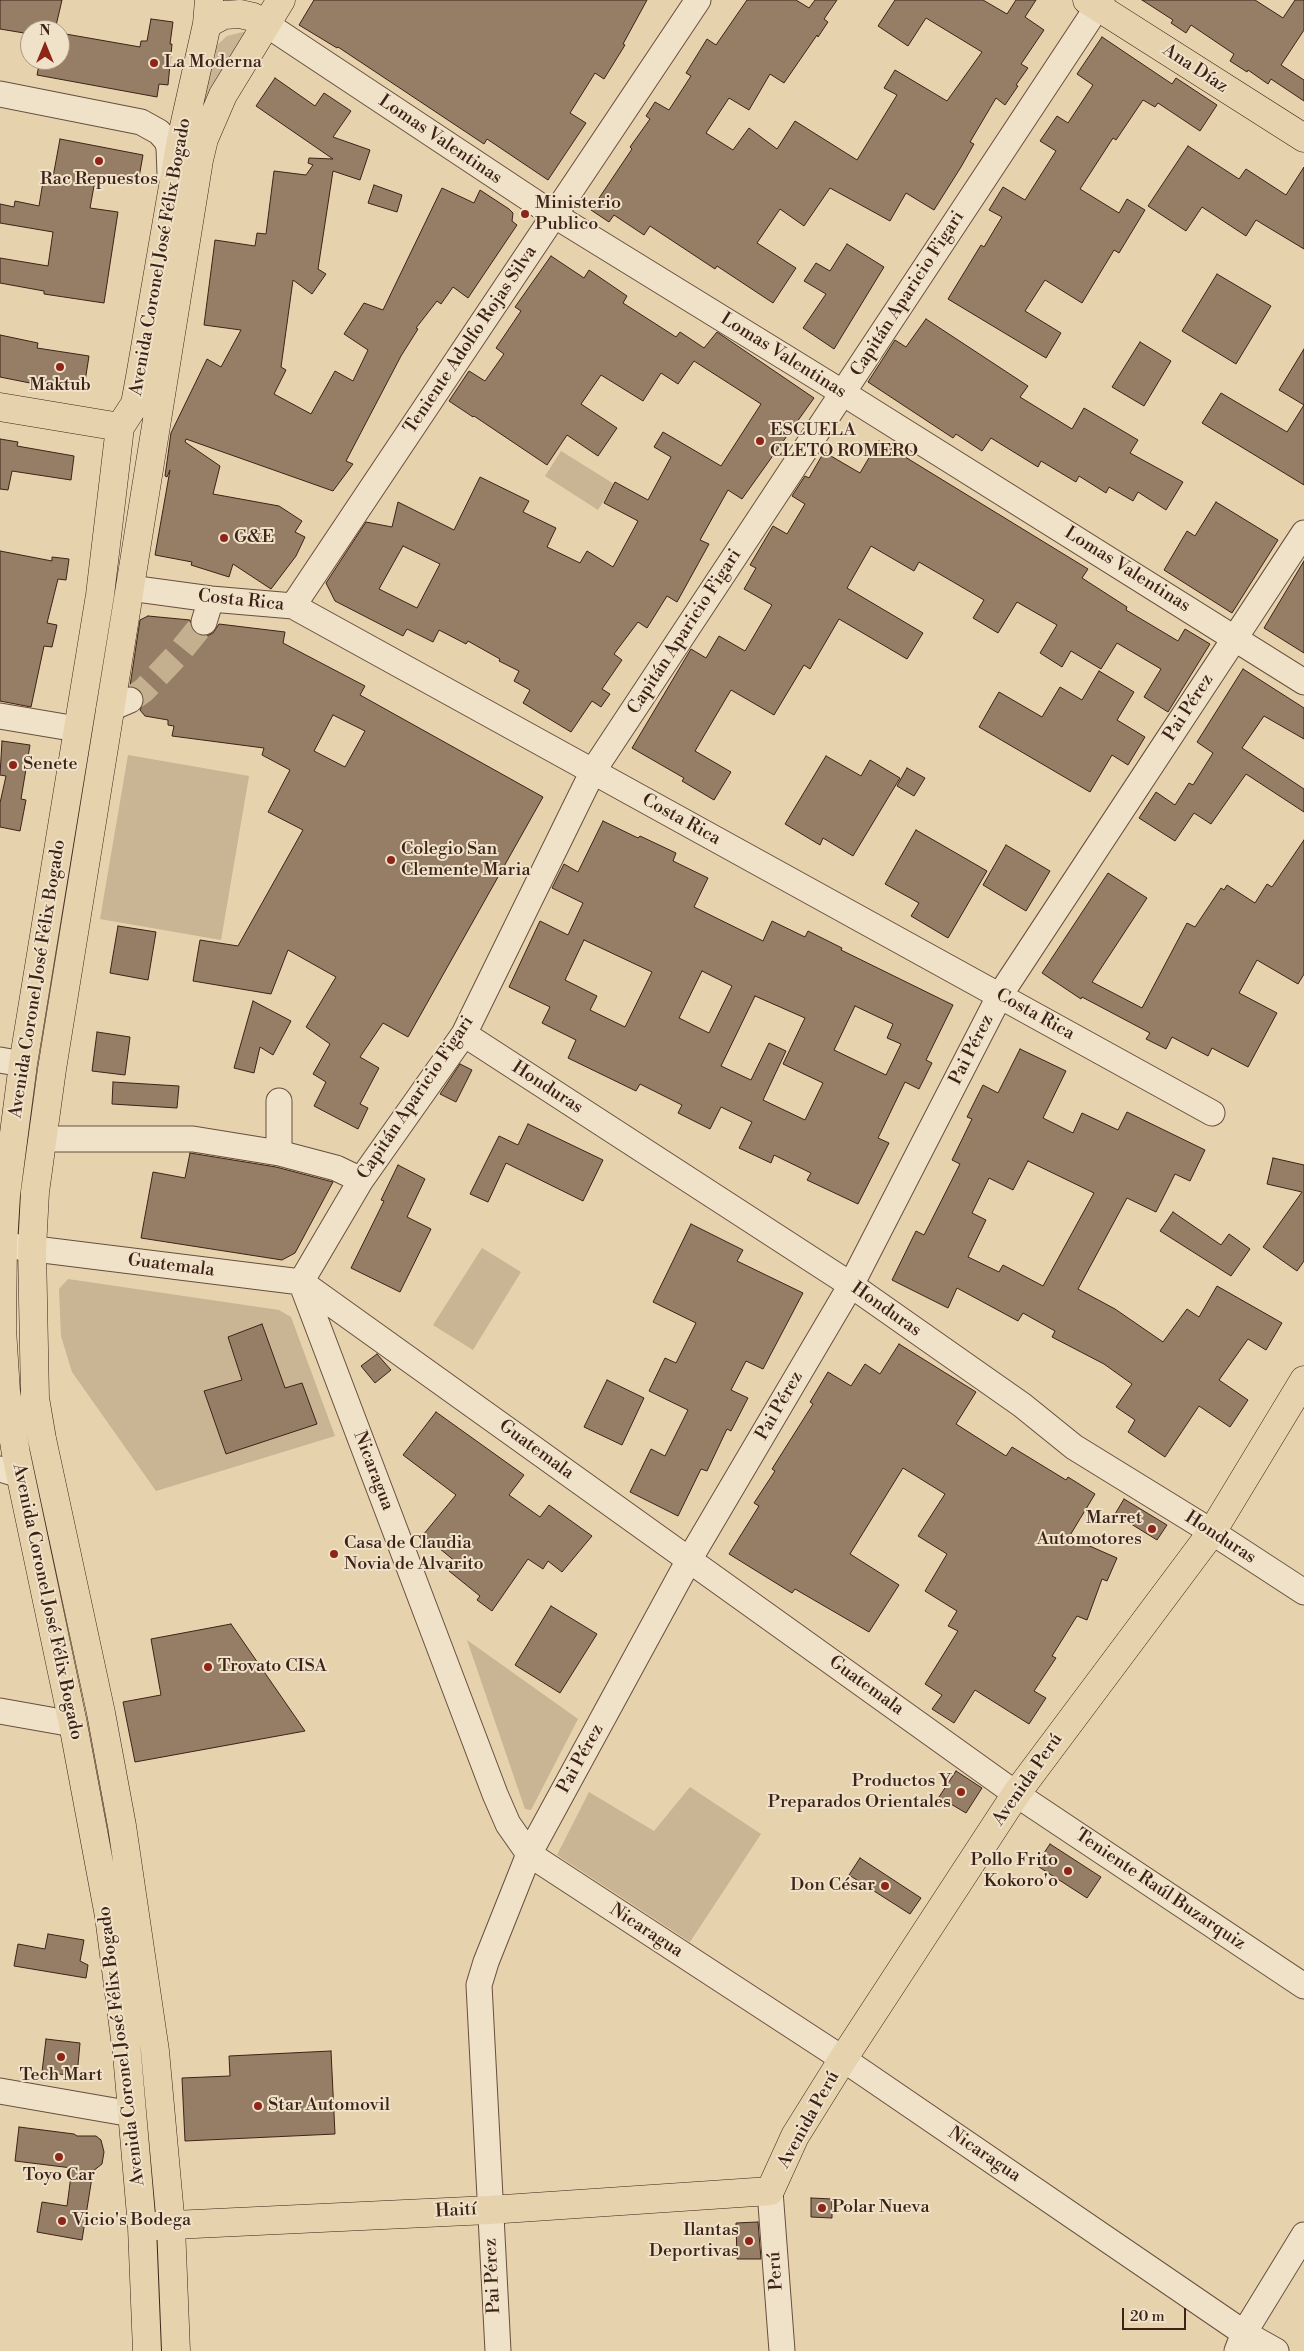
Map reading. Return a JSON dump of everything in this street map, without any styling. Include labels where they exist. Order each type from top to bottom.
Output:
[{"type":"main road","name":"Avenida Coronel José Félix Bogado","points":[[176,2351],[170,2226],[155,2051],[122,1826],[101,1713],[42,1439],[35,1398],[32,1249],[35,1192],[42,1139],[120,705],[130,588],[199,160],[204,139],[223,95],[281,0]]},
{"type":"main road","name":"Ana Díaz","points":[[1095,2],[1304,138]]},
{"type":"main road","name":"Avenida Coronel José Félix Bogado","points":[[147,2351],[142,2226],[127,2054],[109,1916],[74,1724],[10,1472],[3,1392],[3,1245],[12,1062],[77,729],[100,595],[120,427],[135,404],[170,198],[208,12]]},
{"type":"main road","points":[[208,12],[224,15],[240,14],[253,17],[266,24]]},
{"type":"main road","points":[[0,407],[120,427],[147,476]]},
{"type":"main road","name":"Avenida Perú","points":[[770,2191],[796,2136],[843,2058],[1016,1794],[1212,1532],[1304,1380]]},
{"type":"main road","name":"Haití","points":[[142,2226],[489,2210],[770,2191]]},
{"type":"street","name":"Teniente Adolfo Rojas Silva","points":[[294,606],[698,0]]},
{"type":"street","name":"Capitán Aparicio Figari","points":[[301,1282],[361,1180],[464,1034],[593,771],[843,392],[1095,2]]},
{"type":"street","name":"Lomas Valentinas","points":[[266,24],[554,215],[843,392],[1304,682]]},
{"type":"street","points":[[0,94],[128,118],[150,126],[158,132],[169,148],[170,198]]},
{"type":"street","name":"Pai Pérez","points":[[498,2351],[489,2210],[480,1984],[486,1962],[529,1854],[689,1560],[851,1285],[1000,995],[1304,533]]},
{"type":"street","name":"Costa Rica","points":[[130,588],[207,610],[294,606],[1212,1113]]},
{"type":"street","points":[[0,716],[77,729]]},
{"type":"street","name":"Honduras","points":[[464,1034],[851,1285],[1022,1405],[1074,1447],[1212,1532],[1304,1592]]},
{"type":"street","points":[[279,1101],[279,1153]]},
{"type":"street","points":[[42,1139],[194,1139],[279,1153],[336,1168],[361,1180]]},
{"type":"street","name":"Guatemala","points":[[3,1245],[301,1282],[1016,1794]]},
{"type":"street","name":"Nicaragua","points":[[301,1282],[495,1794],[508,1824],[529,1854],[843,2058],[1241,2342],[1276,2351]]},
{"type":"street","points":[[3,1392],[35,1398]]},
{"type":"street","points":[[0,1711],[74,1724]]},
{"type":"street","name":"Teniente Raúl Buzarquiz","points":[[1016,1794],[1304,1986]]},
{"type":"street","points":[[0,2091],[132,2114]]},
{"type":"street","name":"Perú","points":[[770,2191],[782,2351]]},
{"type":"street","points":[[1241,2342],[1304,2235]]},
{"type":"shaded area","points":[[246,33],[201,107],[197,106],[215,59],[216,46],[227,36]]},
{"type":"shaded area","points":[[561,451],[614,484],[598,510],[545,476]]},
{"type":"shaded area","points":[[128,755],[249,776],[221,940],[100,919]]},
{"type":"shaded area","points":[[482,1248],[521,1272],[473,1350],[433,1325]]},
{"type":"shaded area","points":[[68,1279],[279,1310],[291,1317],[335,1436],[156,1491],[72,1372],[61,1336],[59,1289]]},
{"type":"shaded area","points":[[467,1640],[578,1719],[531,1810],[525,1809]]},
{"type":"shaded area","points":[[690,1787],[761,1834],[690,1942],[557,1855],[589,1792],[654,1831]]},
{"type":"building","points":[[0,0],[62,0],[57,20],[20,20],[20,32],[0,29]]},
{"type":"building","points":[[314,0],[647,0],[623,44],[625,45],[604,79],[595,73],[570,113],[586,123],[548,180],[487,139],[484,144],[338,47],[299,25]]},
{"type":"building","points":[[747,0],[796,0],[809,8],[815,0],[837,0],[824,19],[828,22],[784,83],[770,74],[749,110],[729,98],[706,133],[733,150],[749,128],[777,149],[795,121],[857,160],[897,95],[884,88],[895,70],[947,101],[982,52],[926,18],[908,46],[878,26],[895,0],[983,0],[1007,14],[1016,0],[1036,0],[1025,17],[1044,30],[1021,64],[1028,68],[1016,85],[1018,86],[1005,105],[996,98],[970,142],[974,144],[934,210],[906,193],[890,221],[830,188],[804,226],[780,209],[757,243],[796,268],[773,303],[717,266],[715,269],[650,226],[644,235],[614,215],[609,222],[591,210],[632,149],[630,147],[650,119],[646,116],[655,102],[669,110],[691,76],[686,73],[707,39],[716,45]]},
{"type":"building","points":[[1142,0],[1255,0],[1283,18],[1295,0],[1304,0],[1304,30],[1281,65],[1304,80],[1304,101],[1271,79],[1268,84],[1248,70],[1247,72],[1230,61],[1234,54],[1191,25],[1186,33],[1171,23],[1173,20]]},
{"type":"building","points":[[151,19],[173,22],[168,85],[159,84],[157,97],[37,75],[38,70],[70,70],[70,35],[140,47],[141,41],[147,41]]},
{"type":"building","points":[[1102,37],[1172,84],[1176,78],[1217,105],[1200,131],[1158,103],[1155,107],[1143,100],[1116,140],[1113,138],[1080,189],[1119,213],[1127,199],[1145,210],[1119,253],[1114,250],[1082,303],[1045,280],[1025,311],[1061,333],[1046,358],[948,299],[981,245],[984,247],[1002,217],[989,210],[1003,187],[1025,200],[1056,151],[1040,141],[1057,116],[1068,123],[1093,85],[1077,74]]},
{"type":"building","points":[[275,78],[315,106],[324,93],[351,111],[333,137],[370,150],[360,180],[333,171],[318,269],[326,274],[312,294],[293,280],[281,367],[286,370],[274,394],[311,414],[335,371],[353,381],[368,350],[344,334],[364,303],[383,310],[442,188],[474,203],[480,190],[509,209],[513,213],[512,221],[517,225],[468,298],[453,287],[441,304],[437,301],[416,328],[418,329],[401,356],[346,461],[353,464],[333,491],[186,439],[185,442],[220,466],[213,494],[279,506],[302,521],[295,532],[305,537],[296,556],[271,589],[233,564],[229,577],[191,565],[192,562],[155,555],[170,470],[167,477],[165,476],[171,433],[207,359],[221,367],[241,330],[204,325],[215,240],[255,246],[257,233],[266,234],[274,171],[306,175],[313,165],[308,163],[309,158],[333,159],[256,106]]},
{"type":"building","points":[[60,139],[143,155],[138,183],[96,175],[90,208],[118,212],[104,303],[44,294],[44,291],[0,283],[0,258],[48,266],[53,232],[0,223],[0,204],[14,207],[15,201],[39,206],[44,176],[53,177]]},
{"type":"building","points":[[1188,146],[1239,179],[1246,169],[1286,195],[1304,167],[1304,249],[1256,220],[1246,236],[1202,207],[1186,231],[1148,206]]},
{"type":"building","points":[[374,185],[402,195],[397,212],[368,203]]},
{"type":"building","points":[[847,244],[884,267],[834,349],[803,328],[826,294],[804,281],[816,263],[830,271]]},
{"type":"building","points":[[551,256],[584,278],[589,270],[627,296],[623,303],[676,337],[680,332],[704,348],[717,332],[814,398],[742,499],[728,490],[700,540],[709,544],[677,602],[667,596],[647,628],[638,622],[614,654],[622,660],[602,689],[610,694],[601,707],[592,701],[571,732],[523,703],[530,690],[514,681],[519,671],[499,661],[500,659],[468,641],[466,644],[439,630],[433,642],[407,629],[403,636],[335,601],[326,583],[366,522],[392,527],[398,502],[454,530],[480,477],[529,501],[523,512],[556,528],[547,547],[580,563],[587,551],[613,567],[638,521],[604,503],[615,482],[648,500],[671,457],[654,447],[663,432],[721,466],[761,404],[694,361],[678,384],[661,373],[643,401],[601,375],[581,404],[617,428],[598,456],[567,435],[547,465],[449,401],[469,371],[485,381],[504,354],[496,348],[521,311],[515,307]],"holes":[[[403,546],[440,564],[417,608],[379,589]]]},
{"type":"building","points":[[1217,274],[1271,306],[1236,364],[1182,331]]},
{"type":"building","points":[[926,319],[1028,386],[1020,397],[1072,429],[1084,408],[1138,440],[1130,453],[1183,482],[1166,510],[1138,492],[1133,501],[1109,487],[1106,493],[1079,476],[1076,482],[1041,461],[1038,467],[991,438],[982,451],[956,434],[953,438],[868,382],[895,340],[906,347]]},
{"type":"building","points":[[0,335],[38,343],[37,348],[89,356],[84,388],[31,379],[30,383],[0,377]]},
{"type":"building","points":[[1140,342],[1171,361],[1144,406],[1112,387]]},
{"type":"building","points":[[1304,349],[1304,405],[1279,390]]},
{"type":"building","points":[[1221,393],[1287,432],[1304,405],[1304,485],[1202,423]]},
{"type":"building","points":[[0,439],[18,442],[17,446],[74,456],[71,480],[12,471],[8,490],[0,489]]},
{"type":"building","points":[[879,441],[1088,569],[1082,578],[1127,607],[1126,610],[1178,641],[1185,629],[1210,644],[1168,712],[1144,697],[1161,669],[1117,643],[1101,669],[1071,651],[1062,667],[1040,653],[1057,625],[1017,602],[998,633],[973,618],[984,600],[919,562],[914,571],[871,546],[847,588],[923,633],[907,659],[839,619],[810,669],[804,665],[774,715],[731,690],[695,751],[731,772],[714,800],[682,781],[684,778],[632,748],[691,649],[706,658],[719,636],[745,651],[772,605],[744,589],[756,568],[750,565],[773,526],[787,534],[805,504],[792,496],[805,476],[809,478],[824,452],[860,473]]},
{"type":"building","points":[[1216,502],[1278,540],[1232,613],[1164,570],[1187,531],[1195,536]]},
{"type":"building","points":[[0,551],[52,561],[52,557],[69,559],[66,580],[58,579],[47,623],[57,625],[52,647],[44,646],[31,707],[0,701]]},
{"type":"building","points":[[1304,561],[1304,653],[1264,628]]},
{"type":"building","points":[[148,616],[190,620],[193,631],[200,636],[207,636],[213,633],[219,624],[285,632],[283,643],[365,686],[360,695],[543,797],[408,1037],[383,1023],[360,1057],[379,1068],[360,1104],[368,1108],[358,1129],[314,1106],[326,1082],[313,1074],[330,1044],[306,1027],[336,977],[288,950],[271,994],[193,981],[200,940],[238,946],[303,830],[268,812],[290,770],[262,755],[264,748],[172,736],[174,726],[168,725],[168,720],[145,716],[140,710],[144,702],[143,695],[138,688],[130,686],[140,620]],"holes":[[[333,715],[365,731],[345,767],[314,751]]]},
{"type":"building","points":[[1243,669],[1304,708],[1304,739],[1264,716],[1242,748],[1304,789],[1304,812],[1246,774],[1211,824],[1194,813],[1175,841],[1139,818],[1156,792],[1175,805],[1189,783],[1193,785],[1213,753],[1197,742]]},
{"type":"building","points":[[1099,671],[1134,692],[1117,720],[1145,737],[1128,765],[1112,755],[1090,792],[979,727],[999,692],[1042,717],[1060,687],[1082,700]]},
{"type":"building","points":[[2,741],[30,745],[21,799],[26,800],[20,831],[0,827],[0,803],[6,776],[0,775]]},
{"type":"building","points":[[826,756],[861,776],[870,760],[900,778],[853,856],[823,838],[820,845],[785,824]]},
{"type":"building","points":[[907,768],[925,778],[914,796],[897,786]]},
{"type":"building","points":[[603,821],[638,838],[640,836],[676,853],[673,861],[708,878],[694,907],[763,941],[772,921],[805,937],[808,931],[842,948],[841,950],[953,1005],[926,1060],[932,1063],[919,1089],[905,1082],[878,1138],[889,1143],[858,1204],[807,1180],[811,1173],[774,1155],[771,1163],[739,1148],[752,1122],[721,1107],[710,1129],[678,1113],[682,1105],[640,1084],[636,1091],[568,1058],[576,1040],[542,1023],[550,1007],[509,987],[540,921],[568,935],[583,903],[552,888],[564,864],[578,872]],"holes":[[[584,940],[652,972],[625,1027],[590,1010],[597,996],[565,980]],[[702,971],[732,986],[709,1033],[679,1018]],[[755,996],[805,1018],[783,1064],[823,1083],[805,1120],[763,1100],[786,1051],[769,1043],[751,1080],[721,1066]],[[855,1006],[893,1024],[887,1038],[901,1044],[886,1075],[834,1050]]]},
{"type":"building","points":[[916,830],[987,871],[948,938],[911,916],[919,903],[885,884]]},
{"type":"building","points":[[1304,840],[1304,974],[1298,984],[1257,960],[1239,993],[1277,1013],[1248,1067],[1212,1048],[1208,1056],[1172,1037],[1166,1049],[1146,1039],[1150,1033],[1082,997],[1081,999],[1042,973],[1108,873],[1147,898],[1092,982],[1142,1008],[1187,923],[1195,927],[1221,888],[1224,890],[1227,885],[1255,903],[1267,884],[1272,887]]},
{"type":"building","points":[[1006,845],[1050,871],[1026,911],[983,885]]},
{"type":"building","points":[[118,926],[156,932],[148,980],[110,973]]},
{"type":"building","points":[[253,1001],[291,1021],[273,1055],[260,1047],[254,1073],[234,1068]]},
{"type":"building","points":[[97,1032],[130,1037],[125,1075],[92,1071]]},
{"type":"building","points":[[1020,1049],[1066,1071],[1043,1118],[1073,1133],[1082,1113],[1118,1130],[1127,1112],[1205,1150],[1190,1181],[1175,1174],[1156,1212],[1127,1198],[1078,1289],[1115,1309],[1163,1342],[1187,1309],[1199,1317],[1217,1286],[1282,1323],[1266,1350],[1248,1339],[1219,1380],[1248,1400],[1230,1427],[1199,1406],[1165,1457],[1128,1432],[1135,1420],[1116,1407],[1132,1384],[1104,1364],[1052,1337],[1055,1331],[1023,1313],[1018,1321],[957,1288],[948,1308],[892,1280],[916,1231],[924,1235],[960,1164],[952,1160],[972,1119],[967,1117],[983,1085],[998,1093]],"holes":[[[1028,1161],[1094,1193],[1043,1286],[1003,1265],[999,1272],[968,1257],[986,1220],[972,1213],[989,1178],[1013,1190]]]},
{"type":"building","points":[[460,1064],[472,1070],[456,1102],[440,1094]]},
{"type":"building","points":[[113,1082],[179,1086],[177,1108],[112,1104]]},
{"type":"building","points":[[528,1124],[603,1160],[583,1201],[506,1163],[488,1202],[470,1194],[499,1136],[518,1145]]},
{"type":"building","points":[[190,1153],[276,1167],[333,1182],[295,1253],[282,1260],[141,1238],[153,1172],[185,1178]]},
{"type":"building","points":[[1273,1158],[1304,1165],[1304,1261],[1297,1271],[1263,1247],[1302,1192],[1267,1184]]},
{"type":"building","points":[[398,1165],[425,1179],[407,1217],[431,1229],[400,1292],[351,1268],[384,1201],[381,1200]]},
{"type":"building","points":[[1173,1212],[1221,1245],[1229,1234],[1250,1249],[1231,1276],[1160,1231]]},
{"type":"building","points":[[691,1224],[743,1250],[737,1261],[803,1293],[763,1369],[746,1361],[731,1390],[748,1398],[731,1431],[727,1429],[707,1471],[701,1469],[678,1516],[630,1492],[651,1449],[665,1456],[688,1410],[649,1391],[665,1358],[676,1363],[696,1323],[653,1302]]},
{"type":"building","points":[[262,1324],[285,1388],[302,1383],[317,1424],[226,1454],[204,1391],[242,1380],[228,1337]]},
{"type":"building","points":[[899,1344],[976,1392],[956,1424],[1006,1456],[1012,1447],[1066,1480],[1068,1477],[1095,1494],[1069,1537],[1117,1558],[1107,1581],[1102,1579],[1087,1620],[1077,1616],[1052,1656],[1056,1658],[1034,1691],[1046,1698],[1029,1724],[975,1690],[954,1723],[932,1709],[942,1695],[925,1684],[958,1631],[948,1626],[957,1611],[925,1591],[947,1554],[918,1536],[945,1494],[903,1468],[850,1554],[899,1585],[869,1632],[795,1589],[792,1593],[729,1554],[759,1506],[754,1503],[775,1471],[772,1469],[813,1404],[810,1402],[828,1372],[851,1386],[865,1364],[880,1374]]},
{"type":"building","points":[[377,1354],[391,1370],[375,1383],[361,1366]]},
{"type":"building","points":[[607,1380],[644,1398],[622,1445],[584,1427]]},
{"type":"building","points":[[436,1412],[524,1475],[509,1495],[540,1517],[549,1505],[592,1536],[562,1572],[548,1561],[543,1569],[528,1559],[492,1611],[477,1600],[480,1596],[449,1571],[456,1562],[423,1535],[456,1495],[403,1455]]},
{"type":"building","name":"Marret Automotores","points":[[1124,1499],[1167,1525],[1157,1540],[1115,1514]]},
{"type":"building","points":[[551,1606],[597,1634],[560,1693],[515,1665]]},
{"type":"building","name":"Trovato CISA","points":[[231,1624],[305,1731],[135,1762],[123,1702],[161,1695],[151,1639]]},
{"type":"building","name":"Productos Y Preparados Orientales","points":[[956,1771],[982,1788],[966,1813],[939,1797]]},
{"type":"building","name":"Pollo Frito Kokoro'o","points":[[1050,1844],[1101,1877],[1087,1898],[1036,1865]]},
{"type":"building","name":"Don César","points":[[860,1858],[921,1898],[910,1914],[849,1875]]},
{"type":"building","points":[[48,1934],[84,1940],[80,1961],[88,1965],[86,1978],[14,1966],[18,1944],[45,1949]]},
{"type":"building","name":"Tech Mart","points":[[46,2039],[80,2043],[77,2076],[42,2072]]},
{"type":"building","name":"Star Automovil","points":[[331,2051],[335,2134],[185,2141],[182,2078],[230,2076],[229,2056]]},
{"type":"building","name":"Toyo Car","points":[[19,2127],[74,2134],[77,2136],[96,2136],[101,2140],[104,2152],[102,2164],[93,2171],[82,2240],[37,2232],[42,2202],[67,2206],[72,2168],[15,2161]]},
{"type":"building","name":"Polar Nueva","points":[[811,2198],[832,2199],[832,2218],[811,2217]]},
{"type":"building","name":"Ilantas Deportivas","points":[[758,2222],[761,2259],[737,2259],[736,2223]]},
{"type":"tunnel","points":[[130,700],[144,690],[179,653],[204,622]]},
{"type":"place","name":"La Moderna","points":[[154,63]]},
{"type":"place","name":"Rac Repuestos","points":[[99,161]]},
{"type":"place","name":"Ministerio Publico","points":[[525,214]]},
{"type":"place","name":"Maktub","points":[[60,367]]},
{"type":"place","name":"ESCUELA CLETO ROMERO","points":[[760,441]]},
{"type":"place","name":"G&E","points":[[224,538]]},
{"type":"place","name":"Senete","points":[[13,765]]},
{"type":"place","name":"Colegio San Clemente Maria","points":[[391,860]]},
{"type":"place","name":"Marret Automotores","points":[[1152,1529]]},
{"type":"place","name":"Casa de Claudia Novia de Alvarito","points":[[334,1554]]},
{"type":"place","name":"Trovato CISA","points":[[208,1667]]},
{"type":"place","name":"Productos Y Preparados Orientales","points":[[961,1792]]},
{"type":"place","name":"Pollo Frito Kokoro'o","points":[[1068,1871]]},
{"type":"place","name":"Don César","points":[[885,1886]]},
{"type":"place","name":"Tech Mart","points":[[61,2057]]},
{"type":"place","name":"Star Automovil","points":[[258,2106]]},
{"type":"place","name":"Toyo Car","points":[[59,2157]]},
{"type":"place","name":"Polar Nueva","points":[[822,2208]]},
{"type":"place","name":"Vicio's Bodega","points":[[62,2221]]},
{"type":"place","name":"Ilantas Deportivas","points":[[749,2241]]}]
